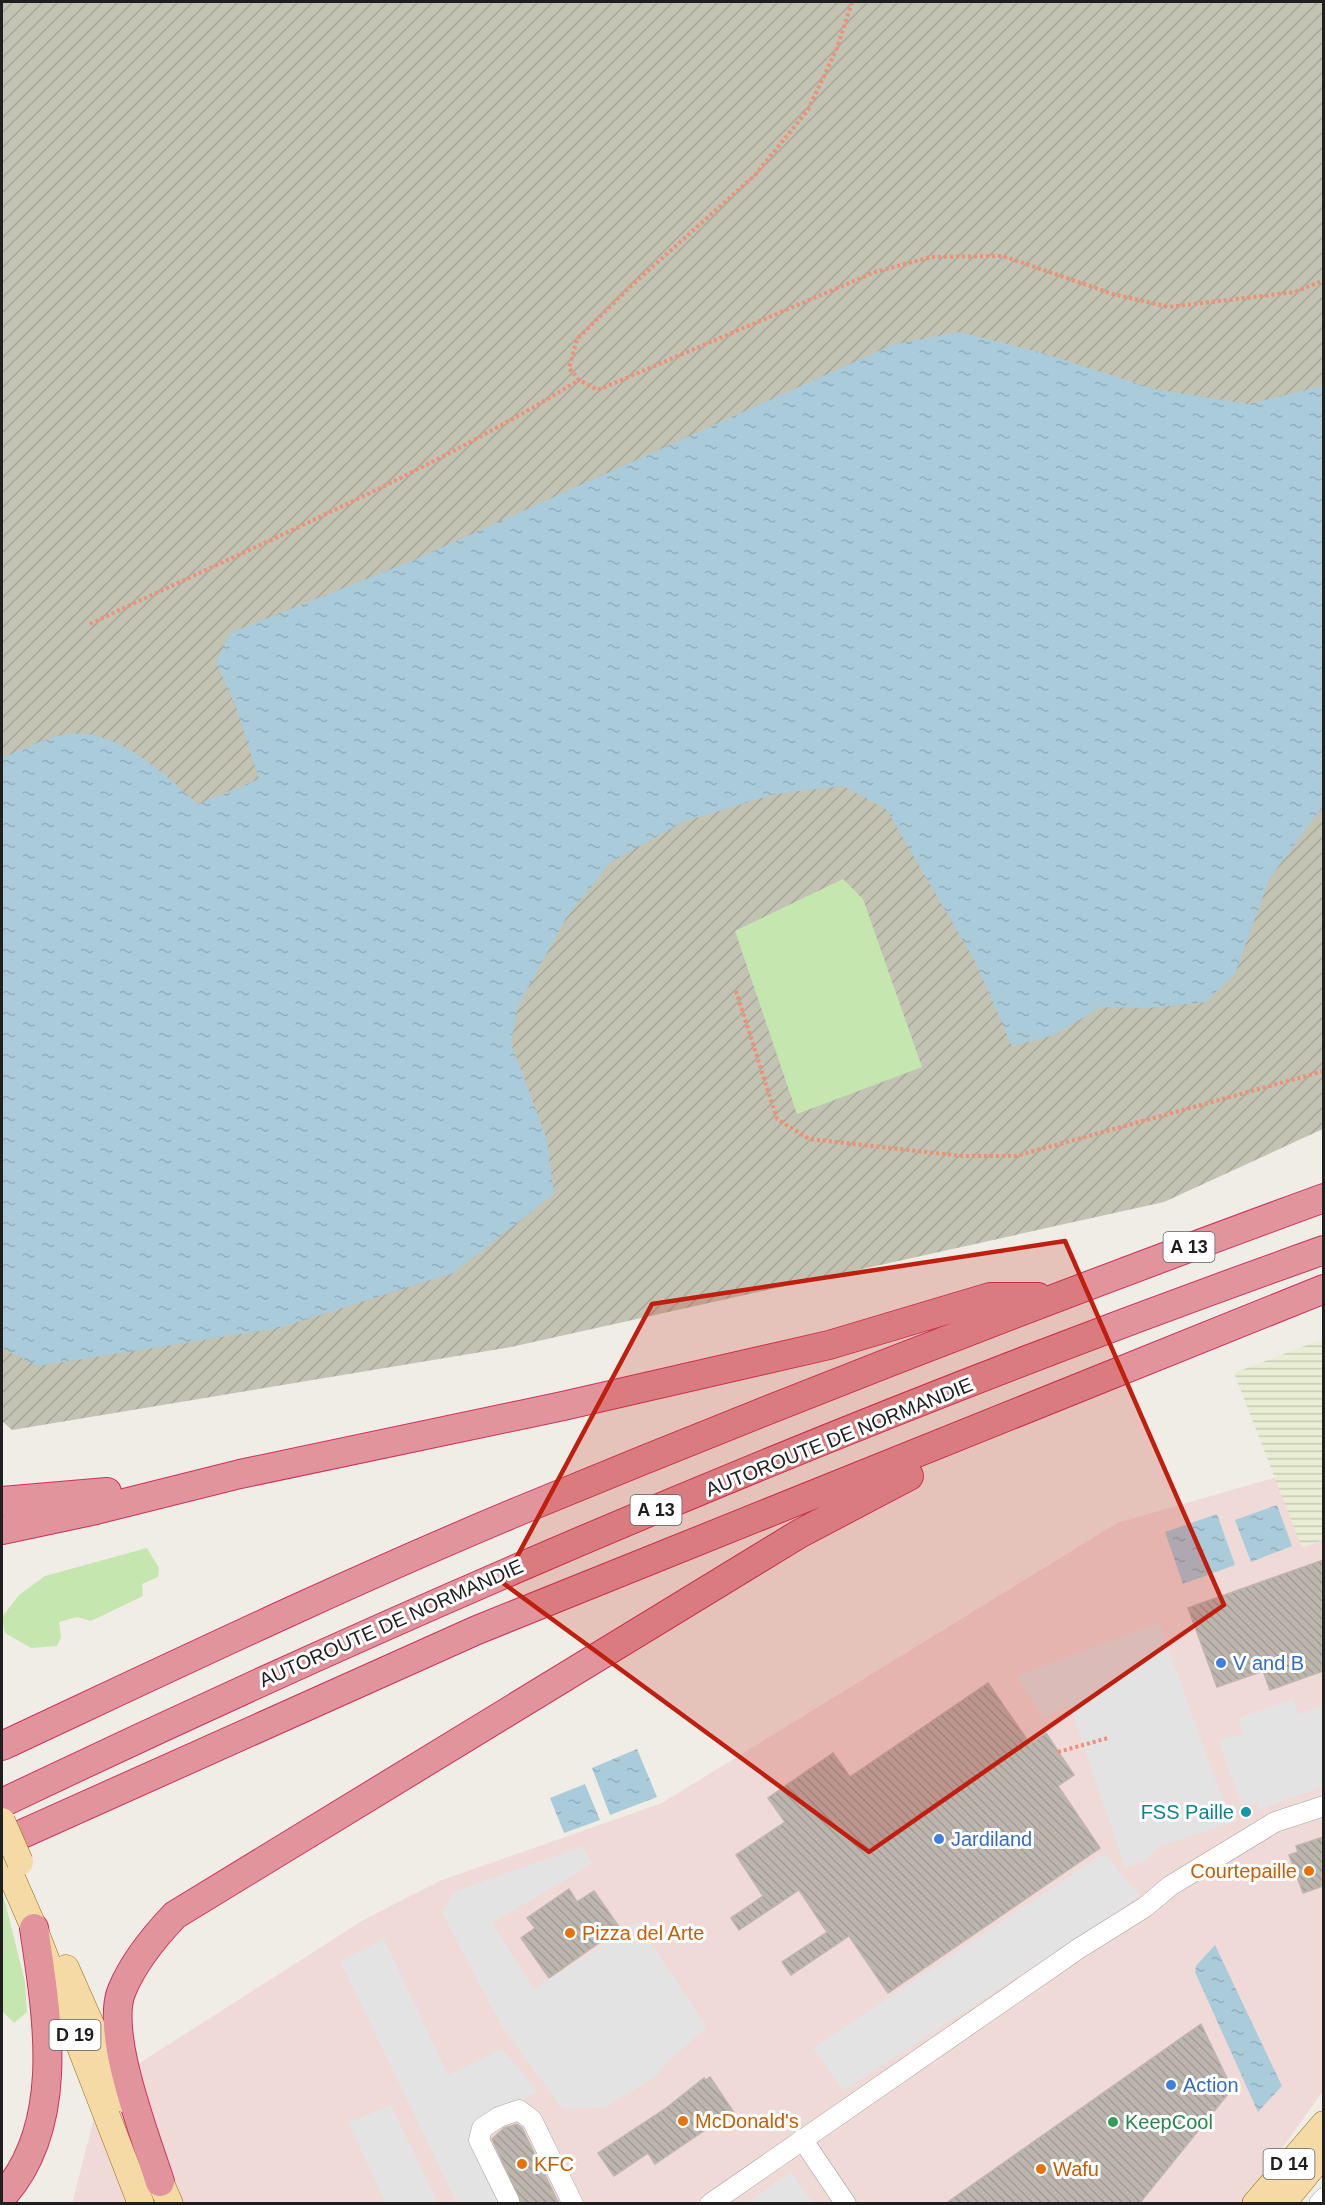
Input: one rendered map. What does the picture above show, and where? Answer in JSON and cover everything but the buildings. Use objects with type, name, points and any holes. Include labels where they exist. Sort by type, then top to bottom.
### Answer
[{"type":"highway","name":"A 13","points":[[2,1746],[189,1658],[516,1512],[1055,1296],[1323,1198]]},
{"type":"highway","name":"AUTOROUTE DE NORMANDIE","points":[[2,1803],[207,1705],[536,1559],[873,1422],[1209,1291],[1323,1250]]},
{"type":"highway","points":[[8,1857],[477,1630],[1104,1380],[1323,1290]]},
{"type":"highway","points":[[2,1530],[96,1510],[240,1474],[552,1408],[829,1345],[990,1297],[1055,1296]]},
{"type":"highway","points":[[165,2193],[117,2034],[121,1992],[147,1944],[175,1915],[799,1534],[949,1456],[1039,1417],[1104,1380]]},
{"type":"highway","points":[[2,1501],[100,1492],[240,1474]]},
{"type":"highway","points":[[2,2197],[23,2170],[45,2098],[49,2064],[48,2022],[34,1928]]},
{"type":"main road","name":"D 19","points":[[2,1821],[8,1857],[141,2204]]},
{"type":"main road","name":"D 19","points":[[8,1857],[165,2193]]},
{"type":"main road","name":"D 14","points":[[1255,2204],[1323,2124]]},
{"type":"main road","name":"D 14","points":[[1282,2204],[1323,2152]]},
{"type":"street","points":[[710,2204],[1227,1849],[1275,1822],[1323,1806]]},
{"type":"street","points":[[508,2204],[509,2200],[479,2140],[482,2128],[499,2117],[519,2110],[532,2120],[573,2204]]},
{"type":"street","points":[[802,2139],[846,2204]]},
{"type":"street","points":[[1319,2204],[1323,2198]]},
{"type":"path","points":[[852,2],[837,48],[808,111],[755,175],[629,288],[577,339],[569,368],[579,380],[598,390],[874,272],[931,257],[1003,256],[1113,294],[1168,307],[1295,292],[1323,280]]},
{"type":"path","points":[[90,624],[351,502],[537,405],[579,380]]},
{"type":"path","points":[[736,991],[777,1119],[809,1139],[962,1156],[1016,1156],[1323,1071]]},
{"type":"path","points":[[1058,1752],[1108,1738]]},
{"type":"highlighted area","points":[[1065,1241],[1224,1605],[869,1852],[503,1583],[652,1304]]},
{"type":"shaded area","points":[[2,2],[1323,2],[1323,1129],[1164,1202],[511,1347],[12,1430],[2,1421]]},
{"type":"shaded area","points":[[1323,1339],[1323,1540],[1302,1548],[1234,1373]]},
{"type":"shaded area","points":[[1277,1477],[1302,1547],[1323,1540],[1323,2091],[1243,2203],[72,2204],[102,2087],[365,1919],[442,1880],[662,1803],[1117,1523]]},
{"type":"shaded area","points":[[1159,1623],[1231,1823],[1158,1847],[1144,1862],[1125,1868],[1070,1706],[1043,1718],[1016,1676]]},
{"type":"shaded area","points":[[1293,1699],[1298,1714],[1323,1705],[1323,1786],[1259,1810],[1256,1802],[1242,1807],[1219,1741],[1243,1733],[1238,1718]]},
{"type":"shaded area","points":[[583,1846],[592,1864],[492,1923],[534,1989],[637,1922],[707,2027],[668,2062],[655,2077],[604,2108],[563,2109],[502,2027],[442,1913],[453,1892]]},
{"type":"shaded area","points":[[1104,1853],[1140,1896],[843,2091],[813,2048]]},
{"type":"shaded area","points":[[384,1939],[448,2075],[502,2049],[538,2092],[476,2125],[512,2203],[457,2203],[340,1961]]},
{"type":"shaded area","points":[[391,2105],[438,2203],[386,2203],[348,2123]]},
{"type":"shaded area","points":[[791,2172],[813,2203],[747,2203]]},
{"type":"green space","points":[[843,879],[863,899],[922,1067],[797,1114],[735,931]]},
{"type":"green space","points":[[147,1548],[159,1568],[158,1577],[142,1584],[143,1596],[91,1621],[77,1617],[59,1622],[61,1637],[57,1646],[31,1648],[5,1633],[2,1617],[19,1595],[45,1576]]},
{"type":"green space","points":[[2,1890],[25,1982],[27,2012],[14,2023],[2,2011]]},
{"type":"water","points":[[959,332],[1039,352],[1154,389],[1248,404],[1323,386],[1323,806],[1269,879],[1235,974],[1206,1002],[1148,1008],[1101,1007],[1054,1035],[1012,1046],[975,961],[886,809],[843,786],[775,794],[683,822],[611,862],[566,918],[518,1006],[511,1043],[547,1140],[554,1194],[453,1273],[279,1328],[38,1366],[2,1348],[2,758],[51,738],[67,734],[86,734],[122,745],[138,755],[198,804],[259,779],[236,707],[216,662],[230,633],[414,560],[892,345]]},
{"type":"water","points":[[1277,1505],[1292,1546],[1251,1562],[1235,1520]]},
{"type":"water","points":[[1217,1514],[1235,1565],[1183,1584],[1165,1532]]},
{"type":"water","points":[[637,1749],[657,1797],[610,1815],[592,1768]]},
{"type":"water","points":[[585,1784],[600,1820],[564,1833],[550,1798]]},
{"type":"water","points":[[1215,1945],[1282,2086],[1258,2112],[1195,1972],[1196,1966]]},
{"type":"place","name":"V and B","points":[[1221,1663]]},
{"type":"place","name":"FSS Paille","points":[[1246,1812]]},
{"type":"place","name":"Jardiland","points":[[939,1839]]},
{"type":"place","name":"Courtepaille","points":[[1309,1871]]},
{"type":"place","name":"Pizza del Arte","points":[[570,1933]]},
{"type":"place","name":"Action","points":[[1171,2085]]},
{"type":"place","name":"McDonald's","points":[[683,2121]]},
{"type":"place","name":"KeepCool","points":[[1113,2122]]},
{"type":"place","name":"KFC","points":[[522,2164]]},
{"type":"place","name":"Wafu","points":[[1041,2169]]}]
